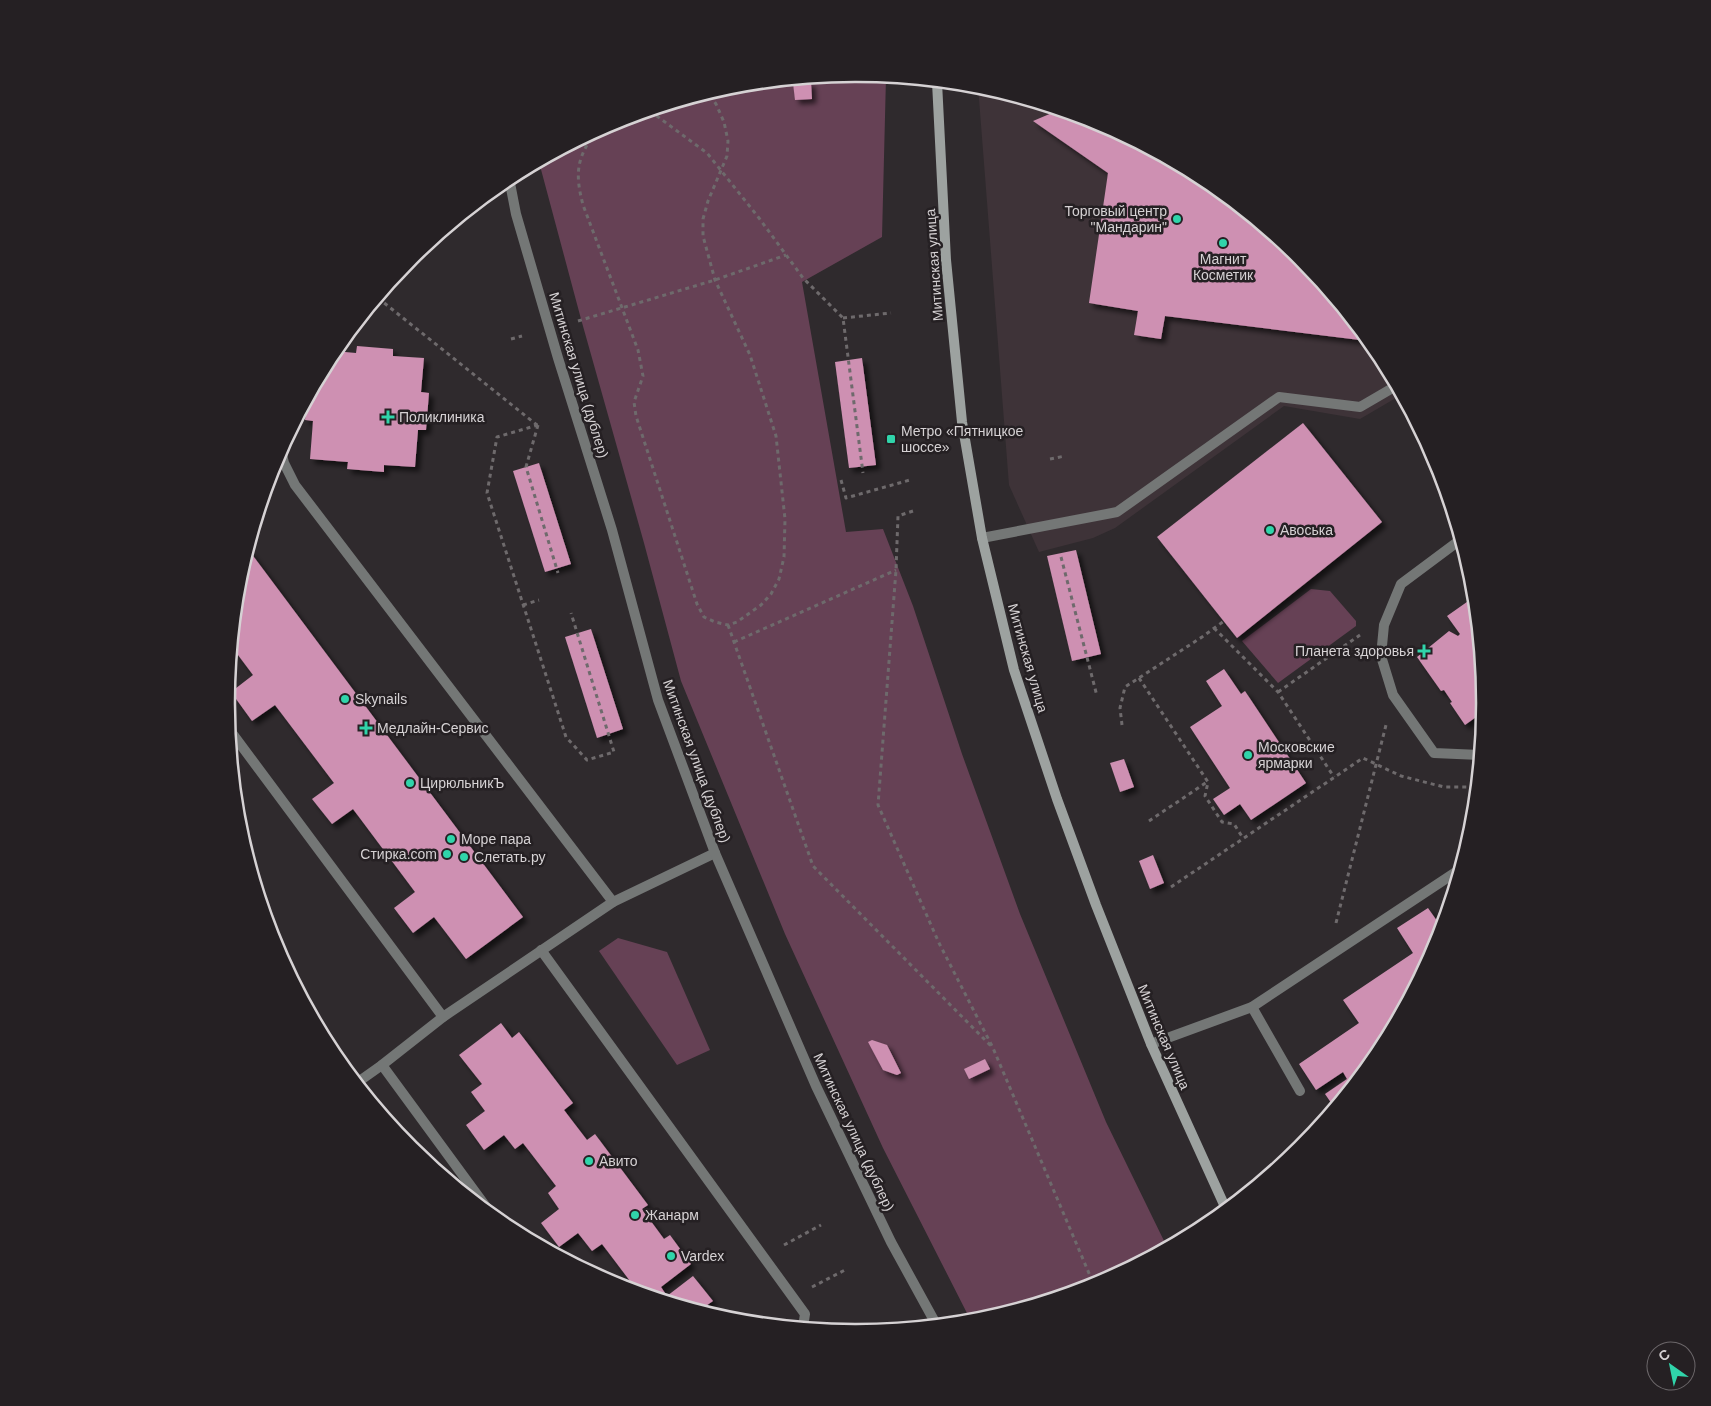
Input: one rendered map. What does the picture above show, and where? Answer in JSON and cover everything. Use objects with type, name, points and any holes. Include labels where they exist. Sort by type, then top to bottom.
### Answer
[{"type":"main road","name":"Митинская улица","points":[[937,88],[947,269],[962,422],[982,538],[1014,670],[1090,891],[1151,1044],[1223,1202]]},
{"type":"street","name":"Митинская улица (дублер)","points":[[511,187],[516,214],[558,358],[612,530],[658,700],[715,853],[816,1086],[891,1242],[933,1318]]},
{"type":"street","points":[[982,538],[1118,512],[1278,397],[1360,407],[1391,389]]},
{"type":"street","points":[[284,462],[296,484],[613,902]]},
{"type":"street","points":[[1455,543],[1401,584],[1384,626],[1381,656],[1393,695],[1434,753],[1474,755]]},
{"type":"street","points":[[236,738],[443,1017]]},
{"type":"street","points":[[362,1079],[443,1017],[613,902],[715,853]]},
{"type":"street","points":[[1151,1044],[1252,1007],[1452,875]]},
{"type":"street","points":[[541,950],[805,1314],[804,1321]]},
{"type":"street","points":[[1252,1007],[1300,1091]]},
{"type":"street","points":[[382,1065],[476,1194]]},
{"type":"path","points":[[590,142],[581,156],[578,183],[583,205],[638,350],[642,376],[634,402],[636,416],[697,604],[704,617],[728,625],[748,615],[771,594],[779,579],[784,557],[785,519],[776,436],[750,355],[732,312],[715,280],[703,236],[703,219],[708,201],[727,156],[728,141],[724,122],[713,99]]},
{"type":"path","points":[[656,115],[707,153],[722,169],[803,278],[843,318],[863,473]]},
{"type":"path","points":[[578,320],[715,280],[786,255]]},
{"type":"path","points":[[383,302],[538,425]]},
{"type":"path","points":[[843,318],[891,313]]},
{"type":"path","points":[[511,339],[522,336]]},
{"type":"path","points":[[538,425],[526,467],[558,573]]},
{"type":"path","points":[[538,425],[497,436],[487,493],[566,737],[588,760],[614,752],[571,613]]},
{"type":"path","points":[[1050,459],[1064,456]]},
{"type":"path","points":[[841,480],[846,498],[910,480]]},
{"type":"path","points":[[914,511],[898,516],[896,570],[878,805],[939,943],[993,1048],[1091,1277]]},
{"type":"path","points":[[1061,557],[1097,696]]},
{"type":"path","points":[[734,642],[896,570]]},
{"type":"path","points":[[523,605],[539,600]]},
{"type":"path","points":[[1122,725],[1120,708],[1125,687],[1224,621]]},
{"type":"path","points":[[728,625],[813,866],[993,1048]]},
{"type":"path","points":[[1278,692],[1371,627],[1384,626]]},
{"type":"path","points":[[1214,628],[1278,692],[1334,777]]},
{"type":"path","points":[[1139,678],[1208,782],[1205,796],[1222,822],[1234,824],[1243,838]]},
{"type":"path","points":[[1327,957],[1393,695]]},
{"type":"path","points":[[1171,887],[1363,758],[1401,776],[1444,787],[1470,788]]},
{"type":"path","points":[[1149,821],[1208,782]]},
{"type":"path","points":[[762,1256],[821,1225]]},
{"type":"path","points":[[792,1298],[845,1270]]},
{"type":"shaded area","points":[[856,82],[886,83],[882,237],[802,282],[846,532],[883,529],[913,606],[962,754],[1020,914],[1106,1122],[1164,1241],[1130,1260],[1055,1291],[967,1313],[883,1148],[785,934],[681,681],[541,169],[581,146],[656,115],[734,94],[815,84]]},
{"type":"shaded area","points":[[979,94],[1055,115],[1130,146],[1200,187],[1233,211],[1265,236],[1322,294],[1348,325],[1396,398],[1360,419],[1284,406],[1115,528],[1093,538],[1039,552],[1009,485]]},
{"type":"shaded area","points":[[1311,589],[1330,591],[1356,621],[1356,626],[1278,683],[1242,641]]},
{"type":"shaded area","points":[[618,938],[667,952],[710,1050],[677,1065],[599,951]]},
{"type":"building","points":[[811,84],[812,99],[795,100],[793,86]]},
{"type":"building","name":"Торговый центр \"Мандарин\"","points":[[1050,114],[1093,130],[1130,146],[1200,187],[1265,236],[1322,294],[1358,340],[1165,316],[1161,339],[1134,335],[1138,311],[1089,303],[1108,173],[1033,121]]},
{"type":"building","points":[[357,346],[393,349],[393,356],[424,358],[421,392],[429,393],[426,430],[418,430],[415,467],[384,465],[384,472],[347,469],[348,462],[310,459],[313,421],[305,420],[305,417],[344,352],[356,353]]},
{"type":"building","points":[[862,358],[876,465],[849,468],[835,362]]},
{"type":"building","name":"Авоська","points":[[1303,423],[1382,522],[1237,638],[1157,537]]},
{"type":"building","points":[[539,463],[571,564],[545,572],[513,471]]},
{"type":"building","points":[[1076,550],[1101,654],[1072,661],[1047,556]]},
{"type":"building","points":[[253,556],[523,917],[466,959],[434,917],[413,933],[394,908],[415,892],[353,809],[332,824],[312,799],[334,783],[275,705],[252,721],[235,698],[235,689],[253,675],[237,653],[240,622]]},
{"type":"building","points":[[1467,602],[1475,662],[1476,703],[1476,717],[1465,725],[1450,703],[1452,702],[1444,690],[1441,691],[1417,657],[1449,631],[1458,636],[1460,634],[1447,616]]},
{"type":"building","points":[[591,629],[623,729],[597,738],[565,637]]},
{"type":"building","name":"Московские ярмарки","points":[[1224,669],[1241,694],[1245,691],[1306,783],[1251,820],[1240,804],[1224,815],[1213,799],[1230,788],[1190,727],[1222,706],[1206,681]]},
{"type":"building","points":[[1124,759],[1134,787],[1120,792],[1110,763]]},
{"type":"building","points":[[1153,855],[1164,883],[1150,889],[1139,861]]},
{"type":"building","points":[[1428,908],[1436,920],[1412,977],[1393,1013],[1348,1081],[1330,1102],[1325,1094],[1347,1079],[1343,1072],[1316,1090],[1299,1064],[1359,1023],[1343,1000],[1413,953],[1397,928]]},
{"type":"building","points":[[501,1023],[512,1038],[519,1032],[573,1103],[564,1110],[587,1140],[595,1134],[648,1205],[642,1209],[664,1239],[670,1235],[691,1264],[661,1287],[665,1294],[630,1281],[602,1244],[592,1251],[578,1233],[559,1247],[541,1223],[559,1209],[548,1193],[556,1186],[523,1143],[515,1149],[504,1135],[484,1150],[466,1125],[485,1111],[471,1092],[482,1084],[459,1055]]},
{"type":"building","points":[[872,1040],[887,1045],[901,1073],[897,1075],[883,1070],[868,1042]]},
{"type":"building","points":[[985,1059],[990,1069],[969,1079],[964,1069]]},
{"type":"building","points":[[693,1276],[713,1301],[707,1305],[669,1295]]},
{"type":"place","name":"Торговый центр \"Мандарин\"","points":[[1177,219]]},
{"type":"place","name":"Магнит Косметик","points":[[1223,243]]},
{"type":"place","name":"Поликлиника","points":[[388,417]]},
{"type":"place","name":"Метро «Пятницкое шоссе»","points":[[891,439]]},
{"type":"place","name":"Авоська","points":[[1270,530]]},
{"type":"place","name":"Планета здоровья","points":[[1424,651]]},
{"type":"place","name":"Skynails","points":[[345,699]]},
{"type":"place","name":"Медлайн-Сервис","points":[[366,728]]},
{"type":"place","name":"Московские ярмарки","points":[[1248,755]]},
{"type":"place","name":"ЦирюльникЪ","points":[[410,783]]},
{"type":"place","name":"Море пара","points":[[451,839]]},
{"type":"place","name":"Стирка.com","points":[[447,854]]},
{"type":"place","name":"Слетать.ру","points":[[464,857]]},
{"type":"place","name":"Авито","points":[[589,1161]]},
{"type":"place","name":"Жанарм","points":[[635,1215]]},
{"type":"place","name":"Vardex","points":[[671,1256]]}]
